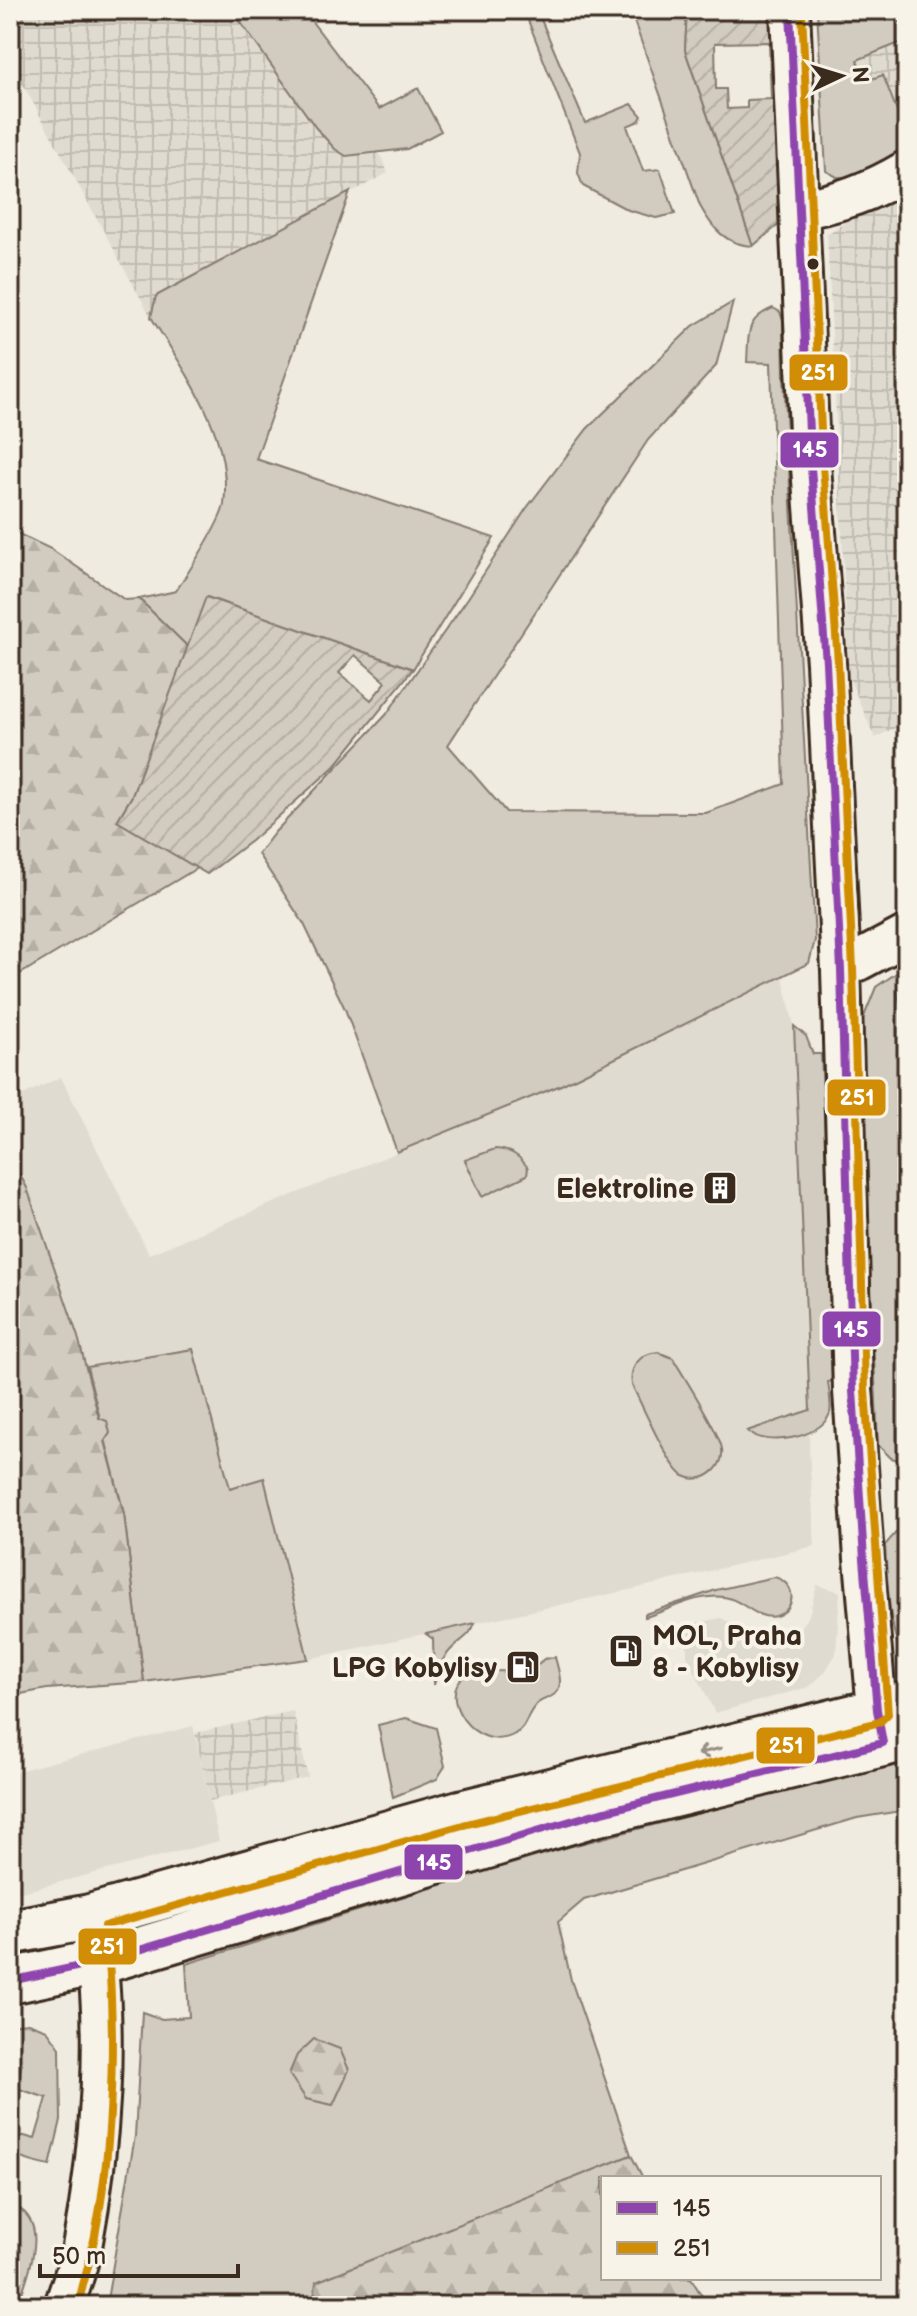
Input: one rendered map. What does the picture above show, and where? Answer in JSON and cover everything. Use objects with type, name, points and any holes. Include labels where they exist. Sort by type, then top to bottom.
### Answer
[{"type":"main road","points":[[10,1932],[90,1917],[488,1805],[894,1724]]},
{"type":"main road","points":[[10,1981],[99,1962],[894,1724]]},
{"type":"street","points":[[790,10],[809,440],[826,663],[841,970],[853,1391],[864,1559],[894,1724]]},
{"type":"street","points":[[800,209],[816,207],[880,186],[907,170]]},
{"type":"street","points":[[841,970],[907,935]]},
{"type":"street","points":[[64,2306],[81,2251],[100,2095],[99,1962],[90,1917]]},
{"type":"shaded area","points":[[10,10],[262,10],[382,158],[388,173],[157,295],[151,317],[10,61]]},
{"type":"shaded area","points":[[817,10],[907,10],[907,158],[837,177],[826,171]]},
{"type":"shaded area","points":[[907,183],[907,722],[875,738],[849,678],[827,234]]},
{"type":"shaded area","points":[[783,977],[794,1026],[815,1546],[638,1588],[308,1659],[264,1479],[230,1488],[193,1349],[87,1367],[27,1188],[10,1156],[10,1101],[61,1077],[149,1254],[561,1085]]},
{"type":"shaded area","points":[[817,1585],[840,1592],[836,1654],[825,1672],[809,1687],[715,1713],[687,1656],[687,1625],[721,1618],[759,1637],[797,1632],[809,1615]]},
{"type":"shaded area","points":[[293,1711],[308,1777],[210,1801],[195,1733]]},
{"type":"shaded area","points":[[193,1726],[219,1841],[10,1895],[10,1773]]},
{"type":"green space","points":[[232,10],[303,10],[379,109],[418,88],[441,131],[407,149],[346,156],[316,128]]},
{"type":"green space","points":[[524,10],[537,10],[585,123],[632,104],[642,116],[639,121],[627,126],[643,171],[660,169],[675,214],[656,218],[628,210],[583,186],[578,173],[580,153]]},
{"type":"green space","points":[[630,10],[687,10],[685,50],[753,246],[735,242],[721,234],[700,206]]},
{"type":"green space","points":[[687,10],[774,10],[782,222],[753,246],[685,50]],"holes":[[[769,42],[771,99],[747,100],[747,108],[727,109],[726,89],[716,89],[715,43]]]},
{"type":"green space","points":[[817,10],[850,10],[851,18],[887,17],[901,23],[905,30],[907,40],[857,60],[866,81],[883,75],[900,119],[907,117],[907,158],[877,178],[837,177],[826,171]]},
{"type":"green space","points":[[350,192],[256,459],[494,538],[413,669],[207,597],[188,647],[139,599],[176,591],[222,512],[225,479],[214,429],[204,406],[151,317],[156,296]]},
{"type":"green space","points":[[733,302],[716,366],[648,440],[448,745],[506,812],[706,813],[784,784],[771,363],[747,362],[748,336],[753,323],[773,308],[780,312],[783,320],[815,940],[809,963],[561,1085],[397,1152],[345,1009],[304,924],[258,854],[386,715],[526,509],[587,429],[693,326]]},
{"type":"green space","points":[[10,530],[51,549],[125,600],[139,599],[188,647],[132,796],[117,821],[197,868],[10,980]]},
{"type":"green space","points":[[206,597],[413,669],[335,766],[251,841],[207,874],[117,821],[132,796]],"holes":[[[355,655],[386,682],[371,700],[339,673]]]},
{"type":"green space","points":[[907,966],[907,986],[897,989],[907,1036],[907,1462],[891,1458],[878,1445],[859,1029],[876,987]]},
{"type":"green space","points":[[794,1026],[806,1036],[813,1054],[821,1054],[837,1380],[828,1382],[831,1410],[825,1422],[792,1438],[766,1439],[747,1431],[810,1410]]},
{"type":"green space","points":[[495,1149],[518,1157],[528,1168],[527,1175],[482,1197],[465,1160]]},
{"type":"green space","points":[[10,1156],[27,1188],[78,1337],[99,1418],[107,1421],[110,1433],[105,1441],[124,1514],[144,1682],[47,1689],[10,1696]]},
{"type":"green space","points":[[193,1349],[230,1488],[264,1478],[308,1659],[144,1682],[124,1514],[87,1367]]},
{"type":"green space","points":[[658,1352],[673,1358],[721,1445],[718,1467],[706,1476],[692,1478],[678,1471],[632,1385],[632,1372],[637,1362],[646,1355]]},
{"type":"green space","points":[[907,1520],[907,1659],[892,1623],[885,1545]]},
{"type":"green space","points":[[774,1577],[787,1584],[792,1596],[788,1608],[776,1616],[762,1615],[731,1599],[714,1596],[645,1617],[645,1614],[716,1590]]},
{"type":"green space","points":[[475,1623],[445,1657],[434,1685],[433,1639],[426,1634]]},
{"type":"green space","points":[[555,1657],[559,1688],[536,1705],[515,1734],[500,1739],[486,1737],[464,1720],[457,1708],[455,1695],[457,1684],[466,1675],[487,1671],[528,1672],[544,1659]]},
{"type":"green space","points":[[406,1718],[436,1728],[445,1766],[437,1779],[393,1797],[378,1725]]},
{"type":"green space","points":[[907,1763],[907,1810],[857,1818],[584,1900],[558,1922],[571,1980],[631,2155],[317,2282],[313,2306],[106,2306],[135,2136],[142,2012],[162,2019],[189,2017],[186,1964],[537,1855],[784,1791]]},
{"type":"green space","points":[[28,2023],[47,2030],[60,2048],[61,2120],[50,2166],[21,2158],[11,2142],[10,2132],[35,2139],[47,2098],[16,2088],[22,2063],[10,2059],[10,2025]]},
{"type":"green space","points":[[314,2039],[340,2049],[349,2070],[333,2105],[306,2099],[289,2074],[297,2055]]},
{"type":"green space","points":[[631,2155],[642,2176],[601,2176],[601,2280],[692,2280],[708,2306],[313,2306],[316,2282]]},
{"type":"green space","points":[[10,2204],[23,2211],[31,2222],[34,2234],[31,2264],[18,2306],[10,2306]]},
{"type":"transit line","name":"145","points":[[10,1981],[99,1962],[594,1814],[883,1743],[877,1710],[864,1559],[853,1391],[841,970],[826,663],[810,454],[790,10]]},
{"type":"transit line","name":"251","points":[[77,2306],[94,2239],[108,2138],[112,2035],[104,1926],[463,1825],[880,1722],[888,1714],[865,1390],[853,969],[838,662],[822,453],[802,10]]},
{"type":"place","name":"Elektroline","points":[[720,1188]]},
{"type":"place","name":"MOL, Praha 8 - Kobylisy","points":[[626,1651]]},
{"type":"place","name":"LPG Kobylisy","points":[[523,1667]]}]
